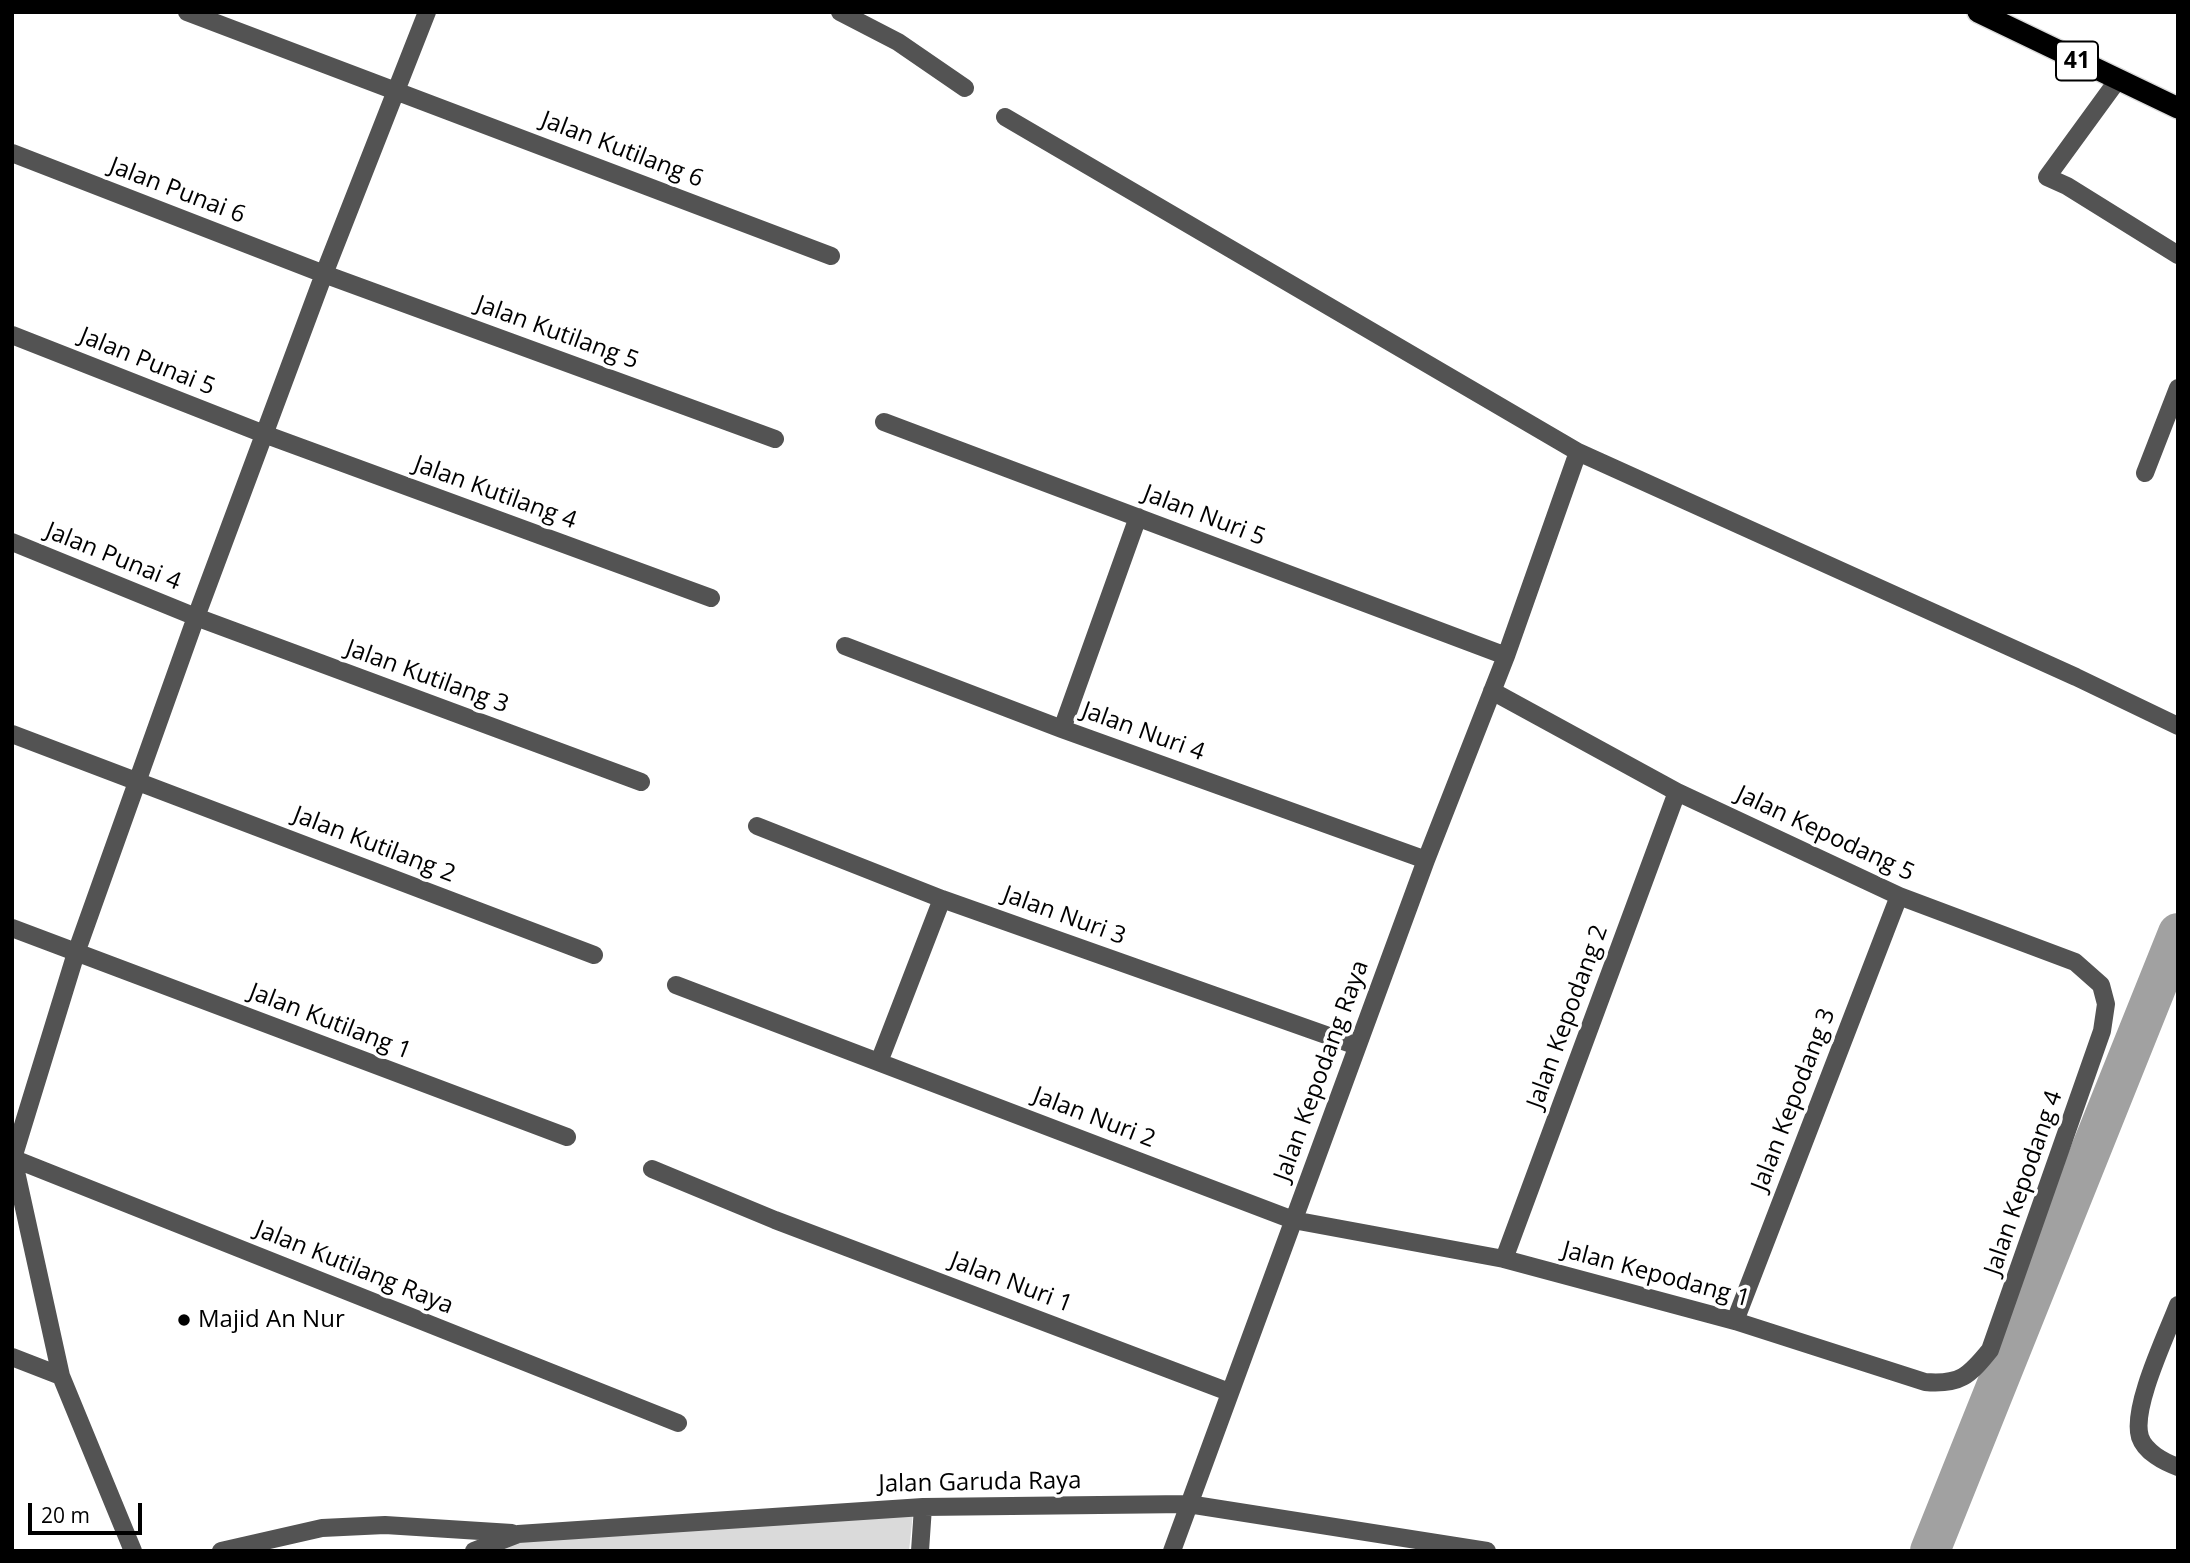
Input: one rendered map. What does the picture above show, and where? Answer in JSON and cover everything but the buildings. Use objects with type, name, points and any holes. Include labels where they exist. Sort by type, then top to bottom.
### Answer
[{"type":"highway","name":"41","points":[[1978,12],[2178,108]]},
{"type":"street","name":"Jalan Kutilang 6","points":[[187,12],[831,256]]},
{"type":"street","points":[[133,1551],[61,1376],[13,1158],[76,953],[196,617],[324,274],[427,12]]},
{"type":"street","points":[[841,12],[898,41],[965,88]]},
{"type":"street","points":[[2117,81],[2047,177],[2067,186],[2178,256]]},
{"type":"street","points":[[1005,117],[1578,452],[2178,726]]},
{"type":"street","name":"Jalan Punai 6","points":[[12,153],[324,274]]},
{"type":"street","name":"Jalan Kutilang 5","points":[[324,274],[775,439]]},
{"type":"street","name":"Jalan Punai 5","points":[[12,335],[264,434]]},
{"type":"street","points":[[2145,472],[2178,388]]},
{"type":"street","name":"Jalan Nuri 5","points":[[884,422],[1506,656]]},
{"type":"street","name":"Jalan Kutilang 4","points":[[264,434],[711,598]]},
{"type":"street","name":"Jalan Kepodang Raya","points":[[1172,1551],[1426,860],[1506,656],[1578,452]]},
{"type":"street","points":[[1062,729],[1138,517]]},
{"type":"street","name":"Jalan Punai 4","points":[[12,542],[196,617]]},
{"type":"street","name":"Jalan Kutilang 3","points":[[196,617],[641,782]]},
{"type":"street","name":"Jalan Nuri 4","points":[[845,646],[1062,729],[1426,860]]},
{"type":"street","name":"Jalan Kepodang 5","points":[[1492,691],[1677,792],[1899,896],[2075,962],[2101,985],[2106,1004],[2102,1031]]},
{"type":"street","name":"Jalan Kutilang 2","points":[[12,734],[594,955]]},
{"type":"street","name":"Jalan Kepodang 2","points":[[1504,1259],[1677,792]]},
{"type":"street","name":"Jalan Nuri 3","points":[[757,826],[942,899],[1357,1046]]},
{"type":"street","name":"Jalan Kepodang 3","points":[[1735,1321],[1899,896]]},
{"type":"street","points":[[676,985],[879,1062],[942,899]]},
{"type":"street","name":"Jalan Kutilang 1","points":[[12,928],[567,1137]]},
{"type":"street","name":"Jalan Kepodang 4","points":[[1990,1350],[2102,1031]]},
{"type":"street","name":"Jalan Nuri 2","points":[[879,1062],[1293,1220]]},
{"type":"street","name":"Jalan Kutilang Raya","points":[[13,1158],[678,1423]]},
{"type":"street","name":"Jalan Nuri 1","points":[[652,1169],[775,1220],[1229,1392]]},
{"type":"street","name":"Jalan Kepodang 1","points":[[1293,1220],[1504,1259],[1735,1321],[1925,1382],[1944,1384],[1960,1380],[1973,1372],[1990,1350]]},
{"type":"street","points":[[2178,1305],[2144,1394],[2138,1419],[2140,1438],[2149,1450],[2165,1462],[2178,1467]]},
{"type":"street","points":[[12,1357],[61,1376]]},
{"type":"street","name":"Jalan Garuda Raya","points":[[474,1551],[518,1534],[923,1507],[1188,1504],[1487,1551]]},
{"type":"street","points":[[920,1551],[923,1507]]},
{"type":"street","points":[[221,1551],[321,1528],[385,1525],[518,1534]]},
{"type":"shaded area","points":[[913,1514],[909,1551],[472,1551],[518,1535]]},
{"type":"waterway","points":[[1930,1551],[2178,933]]},
{"type":"place","name":"Majid An Nur","points":[[184,1320]]}]
